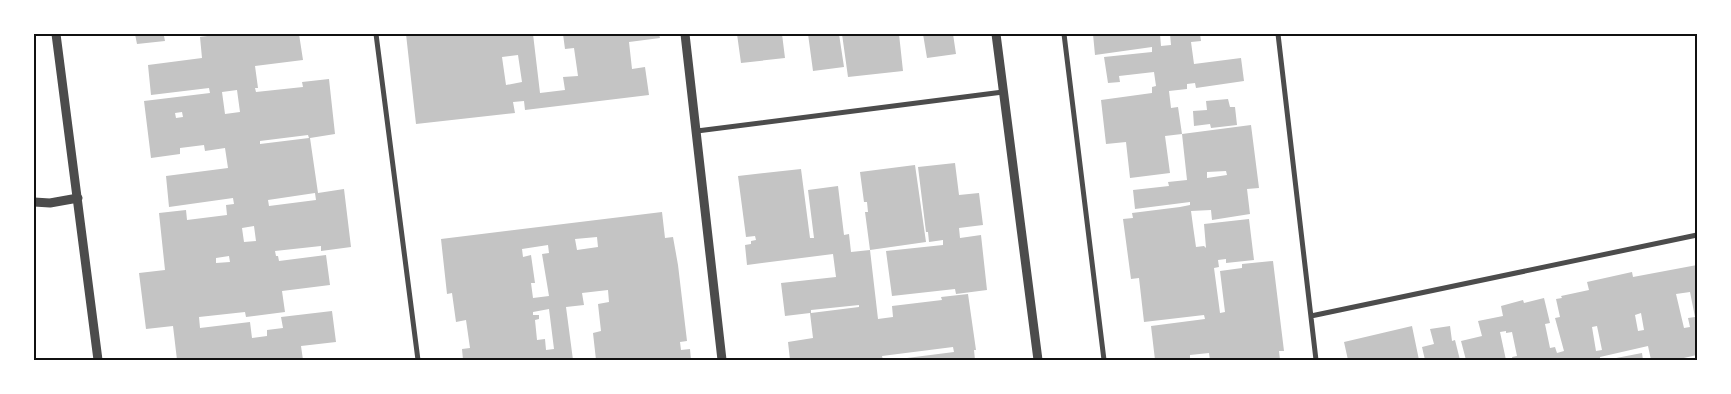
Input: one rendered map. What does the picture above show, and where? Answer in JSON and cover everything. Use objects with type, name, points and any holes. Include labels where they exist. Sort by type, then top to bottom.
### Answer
[{"type":"street","points":[[56,34],[98,360]]},
{"type":"street","points":[[376,34],[418,360]]},
{"type":"street","points":[[685,34],[722,360]]},
{"type":"street","points":[[996,34],[1038,360]]},
{"type":"street","points":[[1064,34],[1104,360]]},
{"type":"street","points":[[1278,34],[1316,360]]},
{"type":"street","points":[[697,131],[1003,92]]},
{"type":"street","points":[[34,202],[50,203],[78,198]]},
{"type":"street","points":[[1311,316],[1697,236]]},
{"type":"building","points":[[135,34],[175,35],[164,36],[165,41],[137,44]]},
{"type":"building","points":[[222,34],[248,34],[249,36],[299,34],[303,60],[255,66],[258,88],[255,88],[256,92],[303,87],[302,82],[329,79],[335,134],[310,138],[318,193],[344,189],[351,247],[321,251],[321,246],[275,251],[279,261],[326,255],[330,285],[282,291],[285,312],[246,317],[245,312],[199,317],[200,328],[250,322],[252,338],[267,336],[267,330],[283,328],[281,317],[332,311],[336,342],[301,346],[303,360],[177,360],[173,326],[146,329],[139,273],[165,270],[159,213],[186,210],[187,220],[227,215],[226,205],[234,204],[233,198],[169,207],[166,176],[228,168],[225,148],[205,151],[204,145],[180,148],[180,154],[151,158],[144,101],[210,93],[209,88],[151,95],[148,65],[202,58],[200,37]],"holes":[[[237,90],[240,112],[225,114],[222,92]],[[182,112],[183,117],[176,118],[175,113]],[[308,135],[309,138],[260,144],[260,141]],[[315,193],[316,200],[269,206],[268,200]],[[254,226],[256,241],[244,242],[242,228]],[[229,256],[230,262],[216,263],[216,258]]]},
{"type":"building","points":[[406,34],[533,34],[540,93],[565,90],[563,77],[578,76],[574,48],[565,49],[563,34],[659,34],[660,38],[629,42],[632,69],[645,67],[649,95],[525,110],[524,101],[513,102],[515,113],[416,124]],"holes":[[[518,55],[522,82],[506,85],[502,57]]]},
{"type":"building","points":[[737,34],[782,34],[785,58],[741,63]]},
{"type":"building","points":[[808,34],[839,34],[844,67],[813,71]]},
{"type":"building","points":[[842,34],[899,34],[903,71],[848,77]]},
{"type":"building","points":[[923,34],[953,34],[956,54],[927,58]]},
{"type":"building","points":[[1093,34],[1160,34],[1161,46],[1171,45],[1170,34],[1200,34],[1201,41],[1191,42],[1194,64],[1241,58],[1244,81],[1196,88],[1195,83],[1187,84],[1187,89],[1169,91],[1171,108],[1178,107],[1182,134],[1165,136],[1170,173],[1130,178],[1126,142],[1106,144],[1101,100],[1152,93],[1152,87],[1156,86],[1154,72],[1119,76],[1120,82],[1108,83],[1104,57],[1152,52],[1152,47],[1095,55]]},
{"type":"building","points":[[1228,99],[1230,107],[1235,107],[1237,125],[1211,128],[1210,124],[1194,126],[1193,111],[1207,110],[1206,101]]},
{"type":"building","points":[[1251,125],[1259,188],[1247,189],[1250,214],[1212,220],[1211,210],[1191,211],[1196,247],[1204,246],[1206,248],[1204,224],[1249,219],[1254,260],[1226,263],[1226,259],[1218,260],[1219,267],[1214,268],[1220,313],[1225,312],[1220,271],[1242,268],[1242,264],[1273,261],[1284,351],[1279,351],[1280,360],[1210,360],[1209,353],[1190,355],[1190,360],[1155,360],[1151,326],[1205,319],[1204,315],[1144,322],[1139,278],[1131,279],[1123,219],[1133,218],[1132,213],[1190,205],[1190,202],[1135,209],[1133,190],[1169,186],[1168,182],[1187,180],[1182,134]],"holes":[[[1226,171],[1227,175],[1207,178],[1207,172]]]},
{"type":"building","points":[[955,163],[959,195],[979,193],[983,225],[959,228],[960,238],[981,235],[987,290],[956,294],[955,289],[892,296],[886,251],[943,245],[943,240],[929,242],[928,232],[926,232],[918,167]]},
{"type":"building","points":[[915,165],[926,242],[870,250],[865,212],[868,212],[867,202],[864,202],[860,172]]},
{"type":"building","points":[[801,169],[810,238],[814,238],[808,190],[838,186],[844,235],[849,234],[851,252],[870,250],[878,319],[893,317],[892,306],[942,300],[941,297],[968,294],[976,350],[974,350],[975,360],[899,360],[954,352],[953,347],[882,356],[883,360],[790,360],[788,342],[813,338],[810,313],[785,316],[781,283],[836,277],[833,254],[747,265],[745,245],[751,244],[751,241],[756,240],[755,236],[746,237],[738,176]],"holes":[[[859,305],[859,307],[811,313],[811,310]]]},
{"type":"building","points":[[662,212],[665,238],[673,237],[678,265],[687,341],[680,342],[681,350],[690,349],[691,360],[596,360],[593,333],[601,331],[598,304],[609,302],[608,290],[582,293],[584,305],[566,307],[573,360],[463,360],[462,349],[470,348],[466,320],[456,322],[452,293],[447,294],[441,239]],"holes":[[[597,237],[598,247],[577,250],[575,239]],[[548,245],[549,253],[542,254],[549,296],[533,298],[531,283],[535,283],[531,255],[523,257],[522,249]],[[549,309],[554,349],[546,350],[545,339],[537,340],[535,320],[539,319],[539,315],[533,315],[533,312]]]},
{"type":"building","points":[[1697,265],[1697,355],[1675,360],[1651,360],[1648,346],[1600,357],[1600,360],[1513,360],[1512,357],[1517,356],[1512,332],[1506,333],[1506,331],[1500,332],[1506,360],[1466,360],[1461,341],[1482,336],[1478,321],[1503,316],[1501,306],[1523,300],[1524,303],[1544,298],[1550,323],[1545,324],[1550,348],[1555,347],[1557,353],[1564,351],[1555,318],[1560,317],[1556,299],[1562,298],[1561,296],[1589,290],[1587,282],[1632,272],[1633,277]],"holes":[[[1690,292],[1695,317],[1688,318],[1690,327],[1684,328],[1676,294]],[[1641,313],[1644,330],[1638,331],[1635,315]],[[1597,326],[1602,350],[1596,351],[1592,327]]]},
{"type":"building","points":[[1412,326],[1419,360],[1348,360],[1344,342]]},
{"type":"building","points":[[1450,326],[1452,341],[1455,340],[1460,360],[1425,360],[1422,347],[1434,344],[1430,329]]},
{"type":"building","points":[[1642,353],[1643,360],[1611,360],[1611,359]]}]
